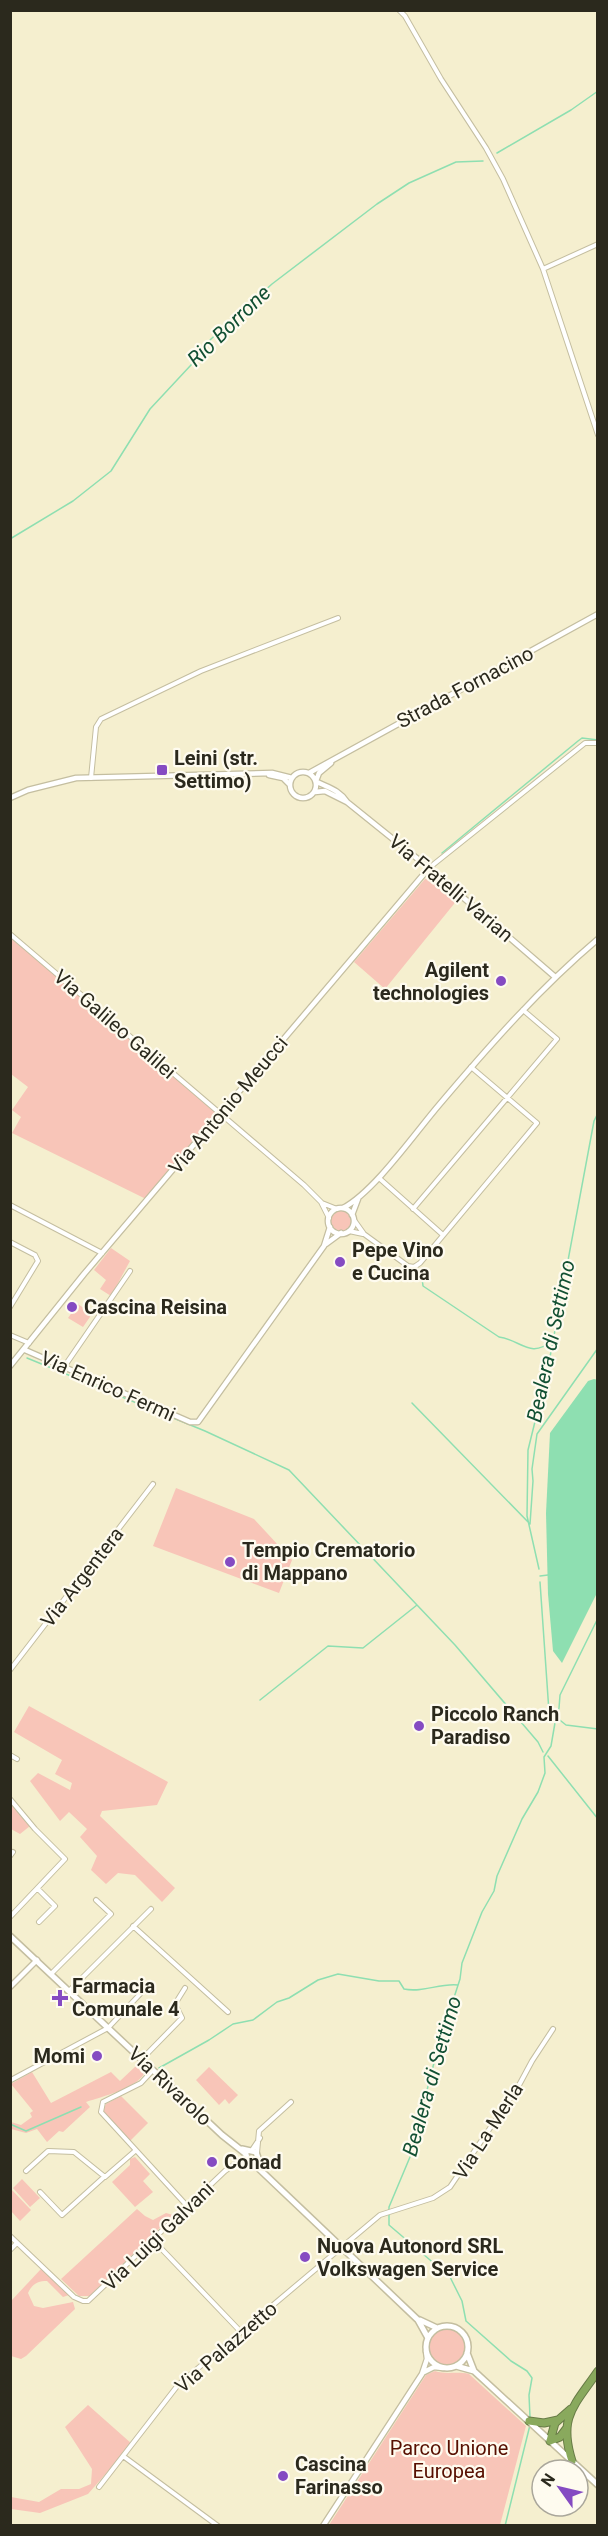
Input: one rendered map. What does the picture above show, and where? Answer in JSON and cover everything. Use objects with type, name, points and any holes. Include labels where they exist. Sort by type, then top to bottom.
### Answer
[{"type":"highway","points":[[550,2441],[560,2437],[566,2429],[572,2409],[597,2371]]},
{"type":"highway","points":[[550,2441],[558,2420],[572,2409]]},
{"type":"highway","points":[[530,2422],[544,2423],[558,2420]]},
{"type":"highway","points":[[566,2429],[571,2458]]},
{"type":"main road","name":"Via Rivarolo","points":[[10,1936],[234,2145],[251,2156]]},
{"type":"main road","points":[[251,2156],[264,2175],[418,2320],[428,2338]]},
{"type":"main road","points":[[418,2320],[437,2328],[449,2326],[460,2330],[467,2341],[467,2353],[474,2371],[569,2458]]},
{"type":"main road","points":[[437,2328],[428,2338],[426,2351],[432,2362],[443,2368],[456,2366],[474,2371]]},
{"type":"main road","points":[[456,2366],[463,2361],[467,2353]]},
{"type":"street","points":[[399,10],[405,16],[447,89],[493,161],[543,269],[597,435]]},
{"type":"street","points":[[543,269],[597,243]]},
{"type":"street","name":"Strada Fornacino","points":[[309,773],[597,614]]},
{"type":"street","points":[[91,778],[96,727],[101,719],[201,671],[338,618]]},
{"type":"street","points":[[429,868],[585,743],[597,743]]},
{"type":"street","name":"Strada Fornacino","points":[[316,782],[319,773],[333,761]]},
{"type":"street","points":[[10,798],[51,783],[91,778],[277,773],[292,778]]},
{"type":"street","points":[[264,774],[283,778],[299,798],[308,798],[315,792],[316,782],[309,773],[298,773],[292,778],[290,785]]},
{"type":"street","name":"Via Fratelli Varian","points":[[316,782],[335,790],[346,802],[429,868],[554,976]]},
{"type":"street","name":"Via Fratelli Varian","points":[[315,792],[326,791],[346,802]]},
{"type":"street","name":"Via Antonio Meucci","points":[[10,1365],[25,1350],[102,1252],[429,868]]},
{"type":"street","name":"Via Galileo Galilei","points":[[10,934],[321,1202]]},
{"type":"street","points":[[329,1218],[340,1208],[358,1199],[471,1067],[554,976],[597,939]]},
{"type":"street","points":[[413,1209],[557,1039],[523,1010]]},
{"type":"street","points":[[321,1202],[340,1208],[353,1217],[364,1234],[408,1266],[414,1267],[420,1263],[537,1123],[471,1067]]},
{"type":"street","points":[[378,1177],[443,1235]]},
{"type":"street","points":[[349,1231],[358,1199]]},
{"type":"street","points":[[321,1202],[329,1218],[330,1227],[324,1246]]},
{"type":"street","points":[[10,1205],[102,1252]]},
{"type":"street","points":[[330,1227],[341,1233]]},
{"type":"street","points":[[324,1246],[341,1233],[349,1231],[364,1234]]},
{"type":"street","points":[[10,1242],[35,1255],[38,1261],[10,1307]]},
{"type":"street","name":"Via Enrico Fermi","points":[[25,1350],[190,1422],[198,1422],[324,1246]]},
{"type":"street","points":[[64,1367],[130,1271]]},
{"type":"street","name":"Via Enrico Fermi","points":[[10,1335],[29,1343]]},
{"type":"street","name":"Via Argentera","points":[[10,1670],[153,1484]]},
{"type":"street","points":[[10,1755],[17,1759]]},
{"type":"street","points":[[10,1799],[35,1829],[65,1857],[63,1863],[10,1917]]},
{"type":"street","points":[[38,1889],[55,1906],[39,1922]]},
{"type":"street","points":[[51,1974],[111,1914],[96,1900]]},
{"type":"street","points":[[69,1991],[151,1909]]},
{"type":"street","points":[[133,1926],[189,1984],[228,2012]]},
{"type":"street","points":[[10,1987],[36,1960]]},
{"type":"street","points":[[142,2059],[182,2018],[175,2004],[189,1984]]},
{"type":"street","points":[[11,2080],[108,2028],[142,1992]]},
{"type":"street","name":"Via La Merla","points":[[343,2248],[380,2215],[433,2198],[450,2187],[553,2029]]},
{"type":"street","points":[[153,2070],[141,2083],[103,2102],[100,2108],[103,2116],[189,2208]]},
{"type":"street","points":[[251,2156],[260,2137],[259,2131],[291,2102]]},
{"type":"street","points":[[26,2171],[48,2151],[74,2152],[105,2177]]},
{"type":"street","points":[[40,2192],[62,2216],[135,2151]]},
{"type":"street","name":"Via Luigi Galvani","points":[[17,2243],[77,2299],[88,2301],[236,2162],[251,2156]]},
{"type":"street","points":[[10,2236],[17,2243],[10,2250]]},
{"type":"street","points":[[154,2241],[241,2332]]},
{"type":"street","name":"Via Palazzetto","points":[[99,2487],[178,2385],[343,2248]]},
{"type":"street","points":[[323,2526],[422,2374],[427,2359],[426,2351]]},
{"type":"street","points":[[422,2374],[434,2367],[443,2368]]},
{"type":"street","points":[[123,2456],[218,2526]]},
{"type":"green space","points":[[434,878],[458,899],[385,989],[354,962],[425,879]]},
{"type":"green space","points":[[11,936],[220,1114],[148,1200],[12,1133],[21,1117],[12,1110],[28,1087],[11,1074]]},
{"type":"green space","points":[[341,1211],[348,1214],[351,1221],[348,1228],[341,1231],[334,1228],[331,1221],[334,1214]]},
{"type":"green space","points":[[111,1248],[130,1261],[111,1296],[100,1289],[106,1280],[94,1270]]},
{"type":"green space","points":[[78,1304],[92,1314],[83,1327],[68,1318]]},
{"type":"green space","points":[[176,1488],[254,1519],[292,1560],[279,1593],[153,1546]]},
{"type":"green space","points":[[29,1706],[168,1782],[157,1805],[102,1811],[100,1816],[175,1888],[162,1902],[135,1875],[118,1873],[106,1884],[91,1870],[97,1856],[80,1837],[87,1829],[69,1812],[60,1821],[30,1781],[38,1773],[70,1790],[72,1783],[55,1774],[62,1760],[14,1732]]},
{"type":"green space","points":[[10,1801],[30,1826],[20,1834],[11,1829]]},
{"type":"green space","points":[[137,2065],[144,2074],[139,2079],[118,2091],[86,2102],[90,2107],[63,2132],[59,2131],[47,2142],[37,2129],[26,2133],[11,2129],[11,2122],[21,2125],[32,2117],[30,2113],[33,2111],[11,2084],[32,2072],[51,2103],[111,2072],[120,2081]]},
{"type":"green space","points":[[209,2067],[238,2095],[229,2104],[225,2099],[219,2105],[196,2080]]},
{"type":"green space","points":[[121,2096],[148,2123],[130,2141],[103,2111],[106,2104]]},
{"type":"green space","points":[[135,2157],[150,2174],[143,2181],[153,2192],[135,2207],[112,2182],[130,2165],[130,2159]]},
{"type":"green space","points":[[22,2179],[40,2198],[30,2207],[13,2188]]},
{"type":"green space","points":[[11,2189],[31,2210],[20,2221],[11,2211]]},
{"type":"green space","points":[[137,2209],[153,2220],[166,2213],[173,2215],[90,2296],[79,2296],[61,2279]]},
{"type":"green space","points":[[41,2269],[69,2295],[63,2297],[47,2281],[38,2282],[31,2287],[28,2293],[34,2306],[43,2308],[73,2302],[75,2309],[21,2359],[11,2356],[11,2301]]},
{"type":"green space","points":[[447,2329],[460,2334],[465,2347],[460,2360],[447,2365],[434,2360],[429,2347],[434,2334]]},
{"type":"green space","name":"Parco Unione Europea","points":[[435,2371],[469,2374],[526,2426],[500,2525],[329,2525],[426,2375]]},
{"type":"green space","points":[[88,2405],[132,2444],[88,2494],[40,2513],[11,2509],[11,2497],[39,2502],[61,2489],[79,2489],[91,2484],[92,2469],[65,2427]]},
{"type":"shaded area","points":[[598,1380],[597,1593],[562,1663],[553,1651],[548,1594],[546,1513],[550,1433],[588,1381]]},
{"type":"waterway","name":"Rio Borrone","points":[[497,153],[571,110],[598,91]]},
{"type":"waterway","name":"Rio Borrone","points":[[10,539],[73,501],[111,471],[150,409],[191,365],[211,339],[272,284],[377,204],[409,183],[456,162],[483,161]]},
{"type":"waterway","points":[[442,853],[582,738],[598,740]]},
{"type":"waterway","name":"Bealera di Settimo","points":[[539,1569],[527,1516],[528,1450],[547,1373],[594,1121],[598,1113]]},
{"type":"waterway","points":[[422,1277],[423,1286],[499,1337],[531,1348],[538,1348],[552,1341]]},
{"type":"waterway","points":[[530,1524],[532,1469],[537,1434],[598,1348]]},
{"type":"waterway","points":[[27,1358],[205,1431],[289,1470],[417,1605]]},
{"type":"waterway","points":[[412,1403],[530,1524]]},
{"type":"waterway","points":[[540,1576],[548,1575]]},
{"type":"waterway","name":"Bealera di Settimo","points":[[530,2417],[529,2395],[532,2378],[527,2371],[511,2361],[466,2321],[462,2301],[450,2277],[389,2225],[389,2207],[410,2157],[438,2047],[460,1979],[462,1963],[482,1912],[494,1891],[497,1876],[545,1773],[544,1757],[551,1746],[556,1717],[549,1712],[540,1582]]},
{"type":"waterway","points":[[260,1700],[328,1646],[363,1648],[417,1605],[455,1645],[538,1742],[543,1752]]},
{"type":"waterway","points":[[598,1618],[560,1695],[556,1717],[566,1725],[598,1729]]},
{"type":"waterway","points":[[548,1756],[598,1819]]},
{"type":"waterway","points":[[159,2068],[233,2024],[253,2020],[277,2002],[289,1998],[318,1980],[338,1974],[379,1981],[399,1981],[404,1989],[411,1990],[458,1985]]},
{"type":"waterway","points":[[10,2124],[26,2131],[81,2107]]},
{"type":"waterway","name":"Bealera di Settimo","points":[[505,2526],[530,2425]]},
{"type":"place","name":"Leini (str. Settimo)","points":[[162,770]]},
{"type":"place","name":"Agilent technologies","points":[[501,981]]},
{"type":"place","name":"Pepe Vino e Cucina","points":[[340,1262]]},
{"type":"place","name":"Cascina Reisina","points":[[72,1307]]},
{"type":"place","name":"Tempio Crematorio di Mappano","points":[[230,1562]]},
{"type":"place","name":"Piccolo Ranch Paradiso","points":[[419,1726]]},
{"type":"place","name":"Farmacia Comunale 4","points":[[60,1998]]},
{"type":"place","name":"Momi","points":[[97,2056]]},
{"type":"place","name":"Conad","points":[[212,2162]]},
{"type":"place","name":"Nuova Autonord SRL Volkswagen Service","points":[[305,2257]]},
{"type":"place","name":"Cascina Farinasso","points":[[283,2476]]}]
